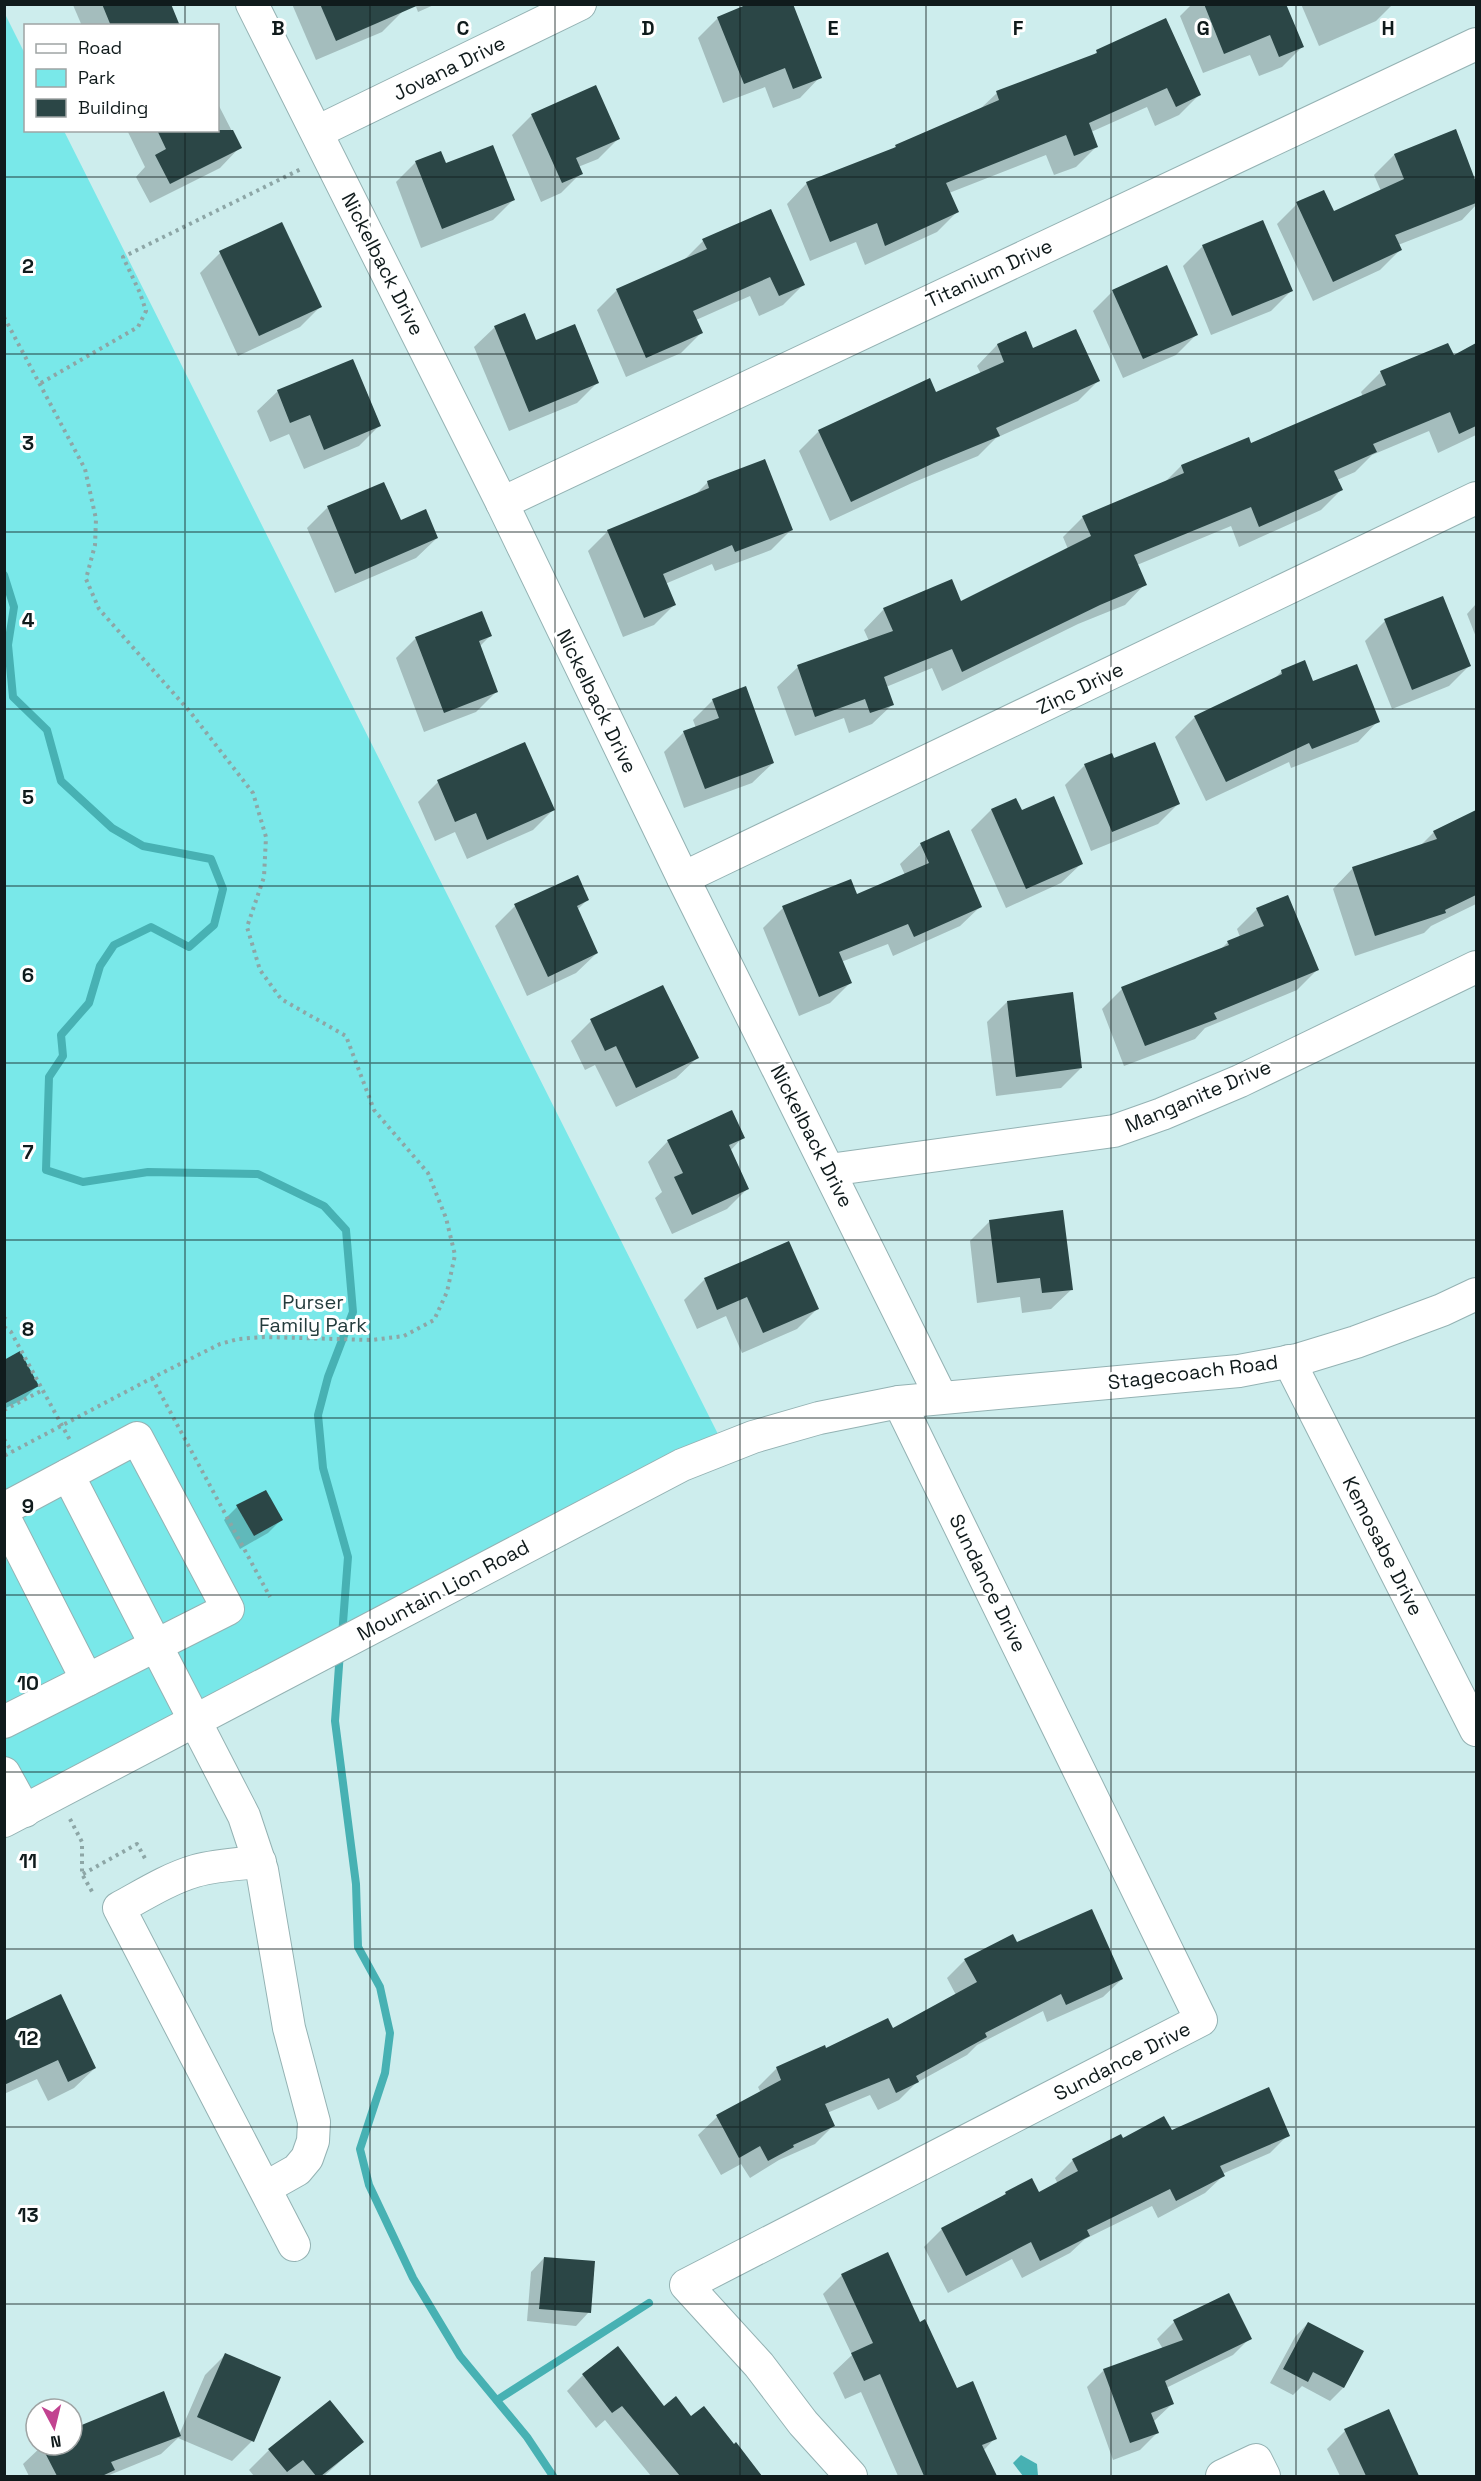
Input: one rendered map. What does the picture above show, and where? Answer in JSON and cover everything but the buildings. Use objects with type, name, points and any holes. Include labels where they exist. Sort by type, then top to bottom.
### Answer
[{"type":"street","name":"Nickelback Drive","points":[[252,4],[502,503],[682,878],[941,1397]]},
{"type":"street","name":"Jovana Drive","points":[[322,143],[580,4]]},
{"type":"street","name":"Titanium Drive","points":[[502,503],[1476,44]]},
{"type":"street","name":"Zinc Drive","points":[[682,878],[1476,498]]},
{"type":"street","name":"Manganite Drive","points":[[829,1170],[1114,1131],[1162,1114],[1240,1081],[1476,967]]},
{"type":"street","name":"Stagecoach Road","points":[[899,1402],[1239,1371],[1289,1361],[1356,1342],[1442,1310],[1476,1294]]},
{"type":"street","name":"Kemosabe Drive","points":[[1289,1361],[1476,1730]]},
{"type":"street","name":"Mountain Lion Road","points":[[15,1816],[682,1465],[764,1433],[819,1418],[899,1402]]},
{"type":"street","name":"Sundance Drive","points":[[851,2476],[804,2423],[759,2365],[686,2285],[1201,2020],[899,1402]]},
{"type":"street","points":[[4,1509],[137,1438],[228,1609],[4,1722]]},
{"type":"street","points":[[76,1471],[157,1645],[244,1816],[260,1862],[289,2028],[314,2122],[313,2141],[307,2158],[297,2169],[265,2188]]},
{"type":"street","points":[[4,1517],[87,1680]]},
{"type":"street","points":[[4,1773],[15,1816]]},
{"type":"street","points":[[260,1862],[216,1866],[195,1871],[119,1908],[294,2245]]},
{"type":"street","points":[[1222,2476],[1256,2460],[1264,2476]]},
{"type":"path","points":[[41,383],[138,327],[146,311],[123,258],[322,143]]},
{"type":"path","points":[[4,317],[86,469],[96,519],[95,545],[86,579],[99,609],[191,713],[253,793],[266,837],[264,877],[247,927],[260,970],[281,999],[346,1036],[374,1110],[428,1173],[446,1218],[455,1255],[447,1292],[434,1320],[404,1336],[372,1340],[264,1337],[238,1339],[220,1344],[4,1456]]},
{"type":"path","points":[[4,1327],[11,1332],[63,1425],[76,1471]]},
{"type":"path","points":[[152,1378],[270,1597]]},
{"type":"path","points":[[4,1410],[43,1389]]},
{"type":"path","points":[[4,1439],[12,1452]]},
{"type":"path","points":[[58,1793],[82,1842],[82,1875],[105,1915],[119,1908]]},
{"type":"path","points":[[82,1875],[137,1844],[160,1887]]},
{"type":"green space","name":"Purser Family Park","points":[[4,12],[24,52],[24,132],[65,132],[725,1448],[4,1821]]},
{"type":"shaded area","points":[[1021,2455],[1037,2464],[1038,2476],[1023,2476],[1013,2463]]},
{"type":"waterway","points":[[4,575],[14,607],[8,645],[13,697],[47,730],[61,781],[112,828],[143,846],[211,859],[223,889],[214,925],[189,947],[151,927],[114,945],[100,966],[89,1003],[61,1035],[63,1056],[49,1077],[46,1170],[83,1182],[148,1172],[258,1174],[324,1206],[346,1230],[353,1312],[328,1377],[318,1415],[323,1468],[348,1557],[342,1636]]},
{"type":"waterway","points":[[340,1652],[335,1721],[356,1884],[358,1947],[380,1987],[390,2033],[385,2073],[360,2149],[369,2185],[413,2278],[460,2356],[527,2437],[553,2476]]},
{"type":"waterway","points":[[497,2400],[649,2303]]}]
